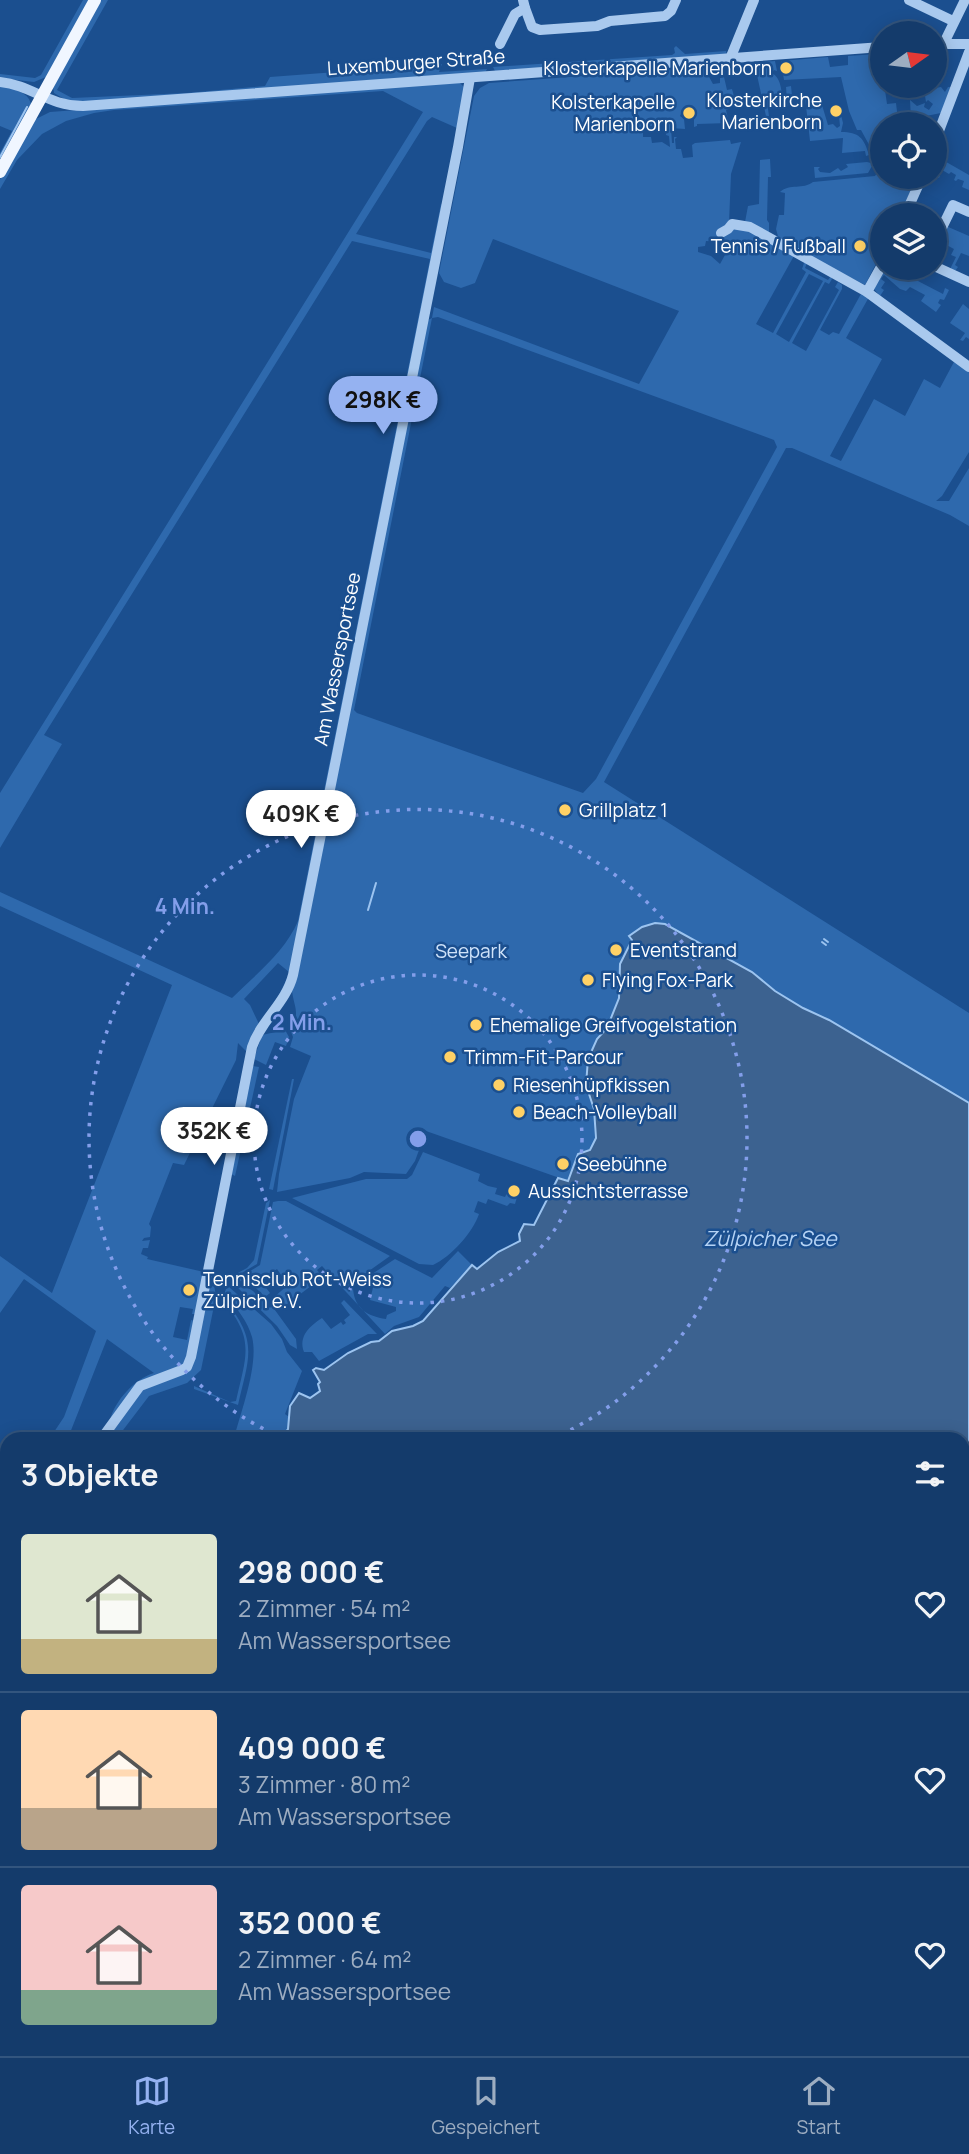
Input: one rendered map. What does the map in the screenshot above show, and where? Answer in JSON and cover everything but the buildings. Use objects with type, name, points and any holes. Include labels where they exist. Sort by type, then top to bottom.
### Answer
[{"type":"main road","points":[[0,172],[95,0]]},
{"type":"street","points":[[501,43],[515,14],[524,4],[532,27],[540,30],[597,26],[610,20],[665,16],[671,11],[676,0]]},
{"type":"street","points":[[730,59],[754,0]]},
{"type":"street","points":[[909,0],[953,21]]},
{"type":"street","points":[[947,31],[965,0]]},
{"type":"street","points":[[953,21],[956,33],[969,43]]},
{"type":"street","points":[[947,44],[969,43]]},
{"type":"street","name":"Luxemburger Straße","points":[[0,82],[19,85],[61,105],[83,106],[870,48]]},
{"type":"street","points":[[946,112],[969,52]]},
{"type":"street","name":"Am Wassersportsee","points":[[106,1432],[140,1385],[180,1371],[189,1363],[252,1047],[287,992],[293,975],[470,78]]},
{"type":"street","points":[[947,217],[953,205],[969,212]]},
{"type":"street","points":[[720,233],[729,229],[732,224],[750,227],[867,292],[969,367]]},
{"type":"street","points":[[947,272],[969,282]]},
{"type":"street","points":[[867,292],[874,280]]},
{"type":"green space","points":[[83,0],[91,0],[46,77],[34,82],[0,78],[0,74],[35,78],[41,75]]},
{"type":"green space","points":[[100,0],[108,0],[57,90],[72,98],[187,93],[265,86],[270,77],[442,64],[439,72],[487,69],[485,73],[85,103],[64,99],[54,93],[53,87]]},
{"type":"green space","points":[[676,46],[685,54],[726,51],[727,55],[495,71],[493,67],[672,55]]},
{"type":"green space","points":[[870,54],[870,98],[886,98],[887,104],[896,103],[897,112],[870,112],[870,146],[861,130],[857,130],[849,111],[841,77],[784,80],[781,61],[828,57],[830,67],[848,65],[848,56]]},
{"type":"green space","points":[[775,61],[777,71],[772,73],[779,82],[783,102],[787,101],[786,87],[791,86],[793,105],[768,109],[769,116],[766,116],[755,66],[742,68],[739,64]]},
{"type":"green space","name":"Seepark","points":[[722,66],[722,72],[708,75],[713,84],[720,83],[720,78],[724,77],[727,90],[732,89],[737,108],[734,103],[728,103],[729,109],[726,110],[729,123],[697,124],[694,127],[696,114],[693,108],[687,106],[680,116],[684,119],[685,129],[671,128],[672,143],[674,137],[677,137],[676,149],[681,149],[683,158],[693,157],[692,145],[695,143],[730,140],[731,144],[741,142],[731,174],[729,223],[733,228],[746,229],[795,254],[756,324],[773,333],[806,272],[802,269],[804,263],[807,263],[805,268],[828,280],[831,276],[832,279],[829,284],[825,282],[792,343],[806,351],[839,290],[835,287],[838,282],[842,289],[820,330],[829,335],[833,332],[839,334],[862,292],[869,297],[846,338],[882,359],[830,456],[841,461],[874,399],[905,416],[924,379],[940,388],[955,360],[969,370],[969,452],[942,496],[936,501],[949,501],[969,468],[969,526],[950,515],[792,448],[786,448],[604,782],[969,1013],[969,1103],[829,1020],[803,1008],[775,991],[752,972],[665,924],[632,940],[622,957],[620,995],[607,1028],[597,1039],[588,1059],[586,1085],[594,1109],[595,1143],[588,1151],[578,1154],[568,1181],[426,1131],[415,1161],[406,1174],[364,1172],[350,1178],[277,1192],[294,1099],[311,1056],[290,1047],[293,1037],[290,1029],[296,1015],[292,991],[426,321],[432,318],[434,307],[639,384],[679,311],[493,239],[475,283],[461,288],[444,282],[439,273],[474,96],[480,88],[489,83]],"holes":[[[667,123],[666,135],[669,136],[670,147],[662,142],[652,143],[651,137],[643,137],[640,128]],[[706,241],[730,246],[720,264],[711,256],[698,252],[698,247],[705,246]],[[809,274],[823,281],[789,342],[776,334]],[[438,317],[774,440],[777,447],[596,779],[583,793],[354,710],[432,318]]]},
{"type":"green space","points":[[452,82],[460,83],[465,88],[457,128],[432,117],[427,121],[356,234],[431,253],[441,204],[443,205],[290,974],[285,989],[254,1034],[247,1052],[238,1043],[236,1060],[184,1165],[173,1163],[149,1224],[150,1237],[142,1241],[150,1240],[148,1248],[143,1248],[141,1254],[148,1257],[147,1259],[204,1272],[196,1314],[192,1314],[193,1309],[180,1307],[173,1337],[187,1340],[191,1320],[196,1321],[189,1358],[184,1365],[140,1383],[110,1420],[116,1405],[126,1392],[139,1380],[154,1373],[107,1339],[70,1432],[54,1432],[64,1417],[96,1331],[24,1279],[0,1313],[0,1256],[52,1293],[172,985],[0,906],[0,892],[232,998],[285,943],[298,921],[430,259],[352,241],[44,735],[62,744],[0,848],[0,793],[423,112],[383,91],[94,113],[66,121],[42,134],[17,160],[0,189],[0,179],[34,120],[50,112]],"holes":[[[278,963],[289,972],[280,993],[259,1024],[244,999]]]},
{"type":"green space","points":[[0,85],[23,93],[31,104],[0,164],[0,153],[12,131],[0,126]]},
{"type":"green space","points":[[819,95],[828,125],[833,124],[837,128],[840,126],[841,115],[841,132],[860,137],[869,155],[866,156],[865,151],[842,153],[843,138],[810,141],[805,97]]},
{"type":"green space","points":[[925,98],[947,98],[941,112],[911,112],[910,100],[917,106],[925,103],[924,107],[929,110],[933,104],[928,100],[926,102]]},
{"type":"green space","points":[[770,159],[767,220],[769,234],[745,222],[748,206],[759,204],[760,160]]},
{"type":"green space","points":[[867,162],[870,163],[870,170],[868,173],[815,178],[814,167],[820,167],[820,172],[830,173],[838,168],[841,171],[848,167],[846,164]]},
{"type":"green space","points":[[947,162],[969,175],[969,190],[962,187],[964,181],[956,181],[956,175],[951,172],[949,174]]},
{"type":"green space","points":[[870,176],[870,189],[911,191],[906,203],[870,203],[870,275],[865,285],[779,240],[776,229],[779,215],[784,215],[785,193],[780,192],[813,182]]},
{"type":"green space","points":[[947,226],[969,236],[969,256],[961,253],[955,271],[950,269],[956,257],[951,255],[954,249],[947,245]]},
{"type":"green space","points":[[878,280],[885,282],[880,296],[874,289]]},
{"type":"green space","points":[[890,280],[916,280],[943,294],[945,288],[949,290],[944,300],[940,299],[938,303],[941,305],[936,312],[921,301],[925,295],[910,287],[906,291]]},
{"type":"green space","points":[[963,304],[969,309],[969,339],[966,337],[963,341],[960,340],[965,333],[950,323]]},
{"type":"green space","points":[[285,1030],[289,1037],[286,1046],[275,1042],[266,1065],[254,1059],[262,1035]]},
{"type":"green space","points":[[252,1066],[259,1067],[235,1176],[231,1174]]},
{"type":"green space","points":[[294,1079],[273,1190],[269,1189]]},
{"type":"green space","points":[[423,1152],[480,1174],[478,1181],[497,1188],[495,1194],[505,1197],[507,1193],[517,1197],[515,1204],[510,1203],[507,1206],[488,1199],[486,1204],[478,1201],[474,1212],[479,1214],[467,1236],[447,1256],[433,1265],[419,1264],[292,1198],[366,1179],[407,1179],[412,1175]]},
{"type":"green space","points":[[270,1200],[257,1264],[235,1277],[234,1275],[247,1268],[254,1260],[266,1203]]},
{"type":"green space","points":[[286,1201],[390,1256],[345,1288],[349,1292],[353,1289],[359,1306],[322,1266],[317,1270],[323,1277],[279,1310],[273,1298],[288,1285],[277,1269],[261,1281],[270,1293],[265,1297],[252,1284],[252,1280],[232,1282],[260,1265],[273,1202]]},
{"type":"green space","points":[[458,1251],[472,1265],[450,1288],[445,1286],[419,1317],[394,1326],[385,1334],[363,1310],[386,1319],[387,1315],[396,1311],[396,1307],[370,1300],[375,1279],[372,1274],[395,1259],[432,1278]]},
{"type":"green space","points":[[214,1285],[216,1296],[201,1370],[187,1383],[149,1396],[122,1432],[109,1432],[138,1392],[182,1373],[207,1291]]},
{"type":"green space","points":[[229,1287],[271,1324],[302,1371],[285,1414],[289,1417],[286,1432],[236,1432],[248,1388],[254,1348],[248,1326],[226,1296],[224,1299],[235,1314],[247,1338],[248,1361],[238,1405],[194,1389],[194,1386],[230,1402],[236,1401],[246,1348],[240,1326],[222,1300]]},
{"type":"green space","points":[[237,1287],[248,1288],[270,1308],[272,1306],[296,1339],[297,1349],[290,1345],[277,1326]]},
{"type":"green space","points":[[344,1300],[377,1334],[368,1334],[319,1361],[312,1352],[304,1352],[304,1336],[309,1328],[322,1318],[331,1329],[341,1322],[343,1325],[346,1323],[344,1320],[350,1315],[341,1303]]},
{"type":"water","name":"Zülpicher See","points":[[655,923],[665,924],[752,972],[775,991],[803,1008],[829,1020],[969,1103],[969,1432],[286,1432],[290,1406],[299,1393],[310,1398],[320,1391],[320,1382],[313,1370],[324,1370],[348,1353],[379,1341],[392,1331],[423,1321],[472,1265],[477,1269],[498,1252],[520,1241],[519,1234],[524,1224],[534,1225],[558,1178],[568,1181],[578,1154],[590,1150],[596,1138],[594,1109],[586,1085],[588,1059],[597,1039],[607,1028],[619,998],[620,964],[632,940],[629,936],[642,927]]},
{"type":"waterway","points":[[0,157],[27,107]]},
{"type":"waterway","points":[[368,910],[376,883]]},
{"type":"waterway","points":[[824,939],[828,942]]},
{"type":"waterway","points":[[822,942],[826,945]]},
{"type":"place","name":"Klosterkapelle Marienborn","points":[[786,68]]},
{"type":"place","name":"Klosterkirche Marienborn","points":[[836,111]]},
{"type":"place","name":"Kolsterkapelle Marienborn","points":[[689,113]]},
{"type":"place","name":"Tennis / Fußball","points":[[860,246]]},
{"type":"place","name":"Grillplatz 1","points":[[565,810]]},
{"type":"place","name":"Eventstrand","points":[[616,950]]},
{"type":"place","name":"Flying Fox-Park","points":[[588,980]]},
{"type":"place","name":"Ehemalige Greifvogelstation","points":[[476,1025]]},
{"type":"place","name":"Trimm-Fit-Parcour","points":[[450,1057]]},
{"type":"place","name":"Riesenhüpfkissen","points":[[499,1085]]},
{"type":"place","name":"Beach-Volleyball","points":[[519,1112]]},
{"type":"place","name":"Seebühne","points":[[563,1164]]},
{"type":"place","name":"Aussichtsterrasse","points":[[514,1191]]},
{"type":"place","name":"Tennisclub Rot-Weiss Zülpich e.V.","points":[[189,1290]]}]
